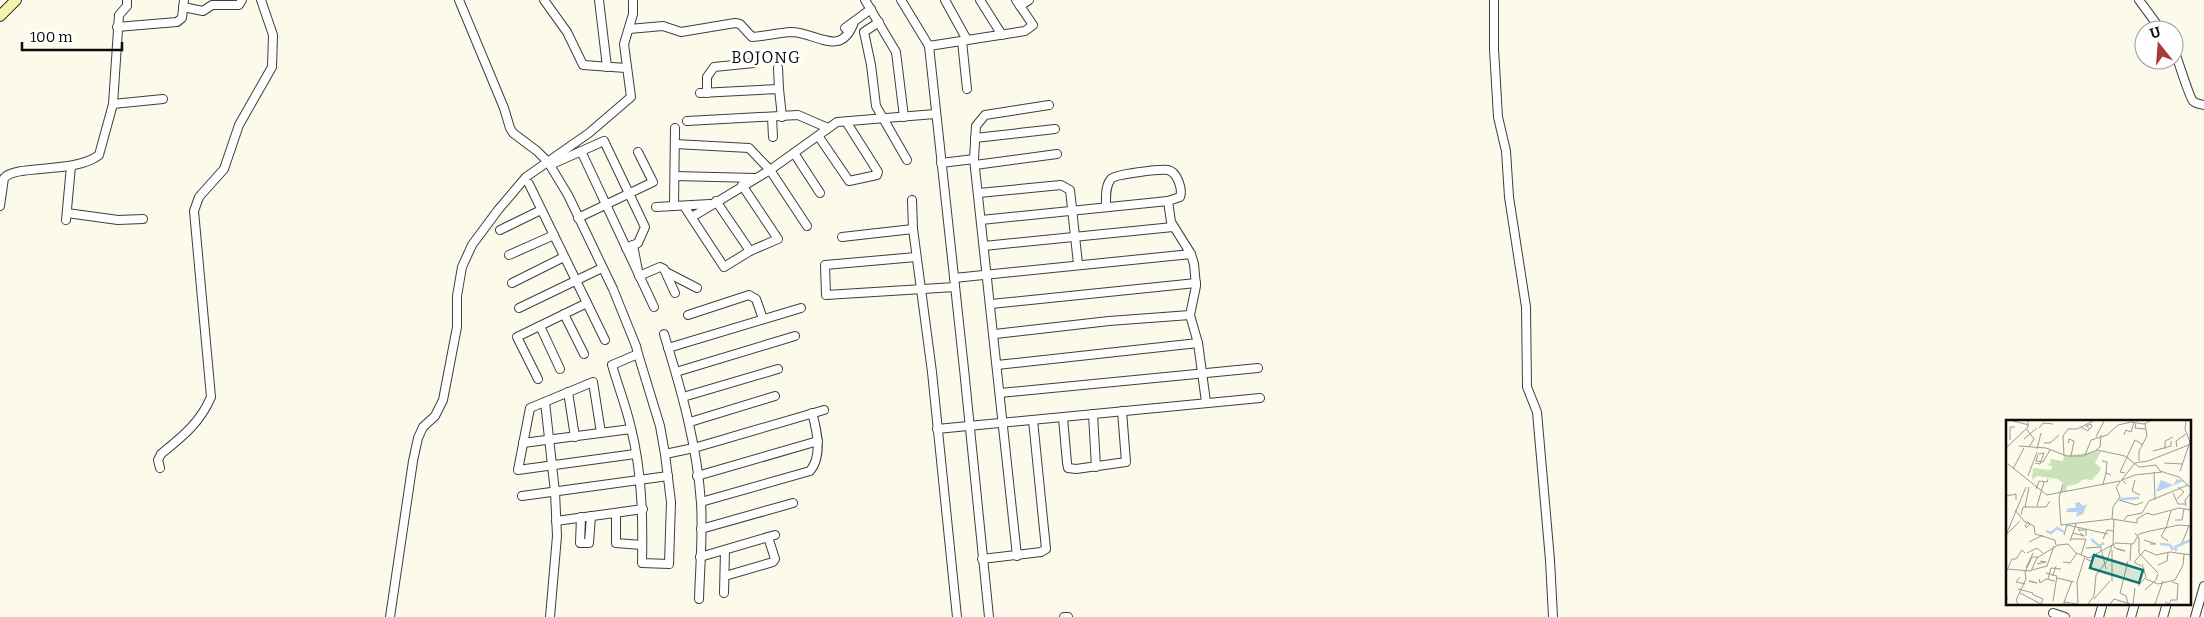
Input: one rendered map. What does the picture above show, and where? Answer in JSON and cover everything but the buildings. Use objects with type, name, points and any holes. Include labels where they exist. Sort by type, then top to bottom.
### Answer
[{"type":"street","points":[[0,15],[16,0]]},
{"type":"street","points":[[0,206],[4,178],[12,171],[71,166],[99,155],[113,104],[119,15],[127,6],[127,0]]},
{"type":"street","points":[[117,27],[177,22],[182,18],[184,4],[203,11],[212,6],[239,5],[242,0]]},
{"type":"street","points":[[160,468],[158,460],[161,454],[192,429],[205,412],[211,397],[194,211],[199,197],[224,168],[239,125],[272,67],[273,35],[262,0]]},
{"type":"street","points":[[459,0],[513,133],[537,151],[549,164],[618,299],[636,346],[660,426],[668,476],[671,502],[670,564],[642,563],[643,509],[635,454],[631,429],[612,364],[638,354]]},
{"type":"street","points":[[544,0],[567,32],[581,63],[589,67],[626,68]]},
{"type":"street","points":[[599,0],[607,67]]},
{"type":"street","points":[[549,164],[629,100],[632,95],[626,68],[624,44],[633,14],[633,0]]},
{"type":"street","points":[[902,0],[929,46],[989,617]]},
{"type":"street","points":[[945,0],[965,41],[967,89]]},
{"type":"street","points":[[980,0],[1002,35]]},
{"type":"street","points":[[929,46],[1031,29],[1033,25],[1018,3],[1029,0]]},
{"type":"street","points":[[1494,0],[1494,49],[1498,117],[1506,151],[1509,197],[1526,308],[1527,387],[1537,412],[1553,617]]},
{"type":"street","points":[[2139,0],[2154,20]]},
{"type":"street","points":[[629,29],[663,26],[681,32],[735,23],[740,24],[752,37],[793,32],[826,42],[836,42],[846,37],[868,3],[896,52],[904,117]]},
{"type":"street","points":[[845,28],[854,22]]},
{"type":"street","points":[[879,22],[864,32],[871,65],[876,106],[907,160]]},
{"type":"street","points":[[754,63],[714,68],[707,77],[703,93],[779,89]]},
{"type":"street","points":[[778,68],[782,117]]},
{"type":"street","points":[[2181,70],[2191,100],[2204,105]]},
{"type":"street","points":[[113,104],[163,99]]},
{"type":"street","points":[[1017,556],[995,334],[975,162],[975,138],[978,123],[988,113],[1049,105]]},
{"type":"street","points":[[692,217],[770,170],[838,122],[935,114]]},
{"type":"street","points":[[687,121],[798,115],[828,128]]},
{"type":"street","points":[[772,117],[773,137]]},
{"type":"street","points":[[819,137],[849,181],[877,175],[878,172],[847,122]]},
{"type":"street","points":[[674,206],[675,128]]},
{"type":"street","points":[[975,138],[1055,129]]},
{"type":"street","points":[[390,617],[418,438],[423,427],[435,416],[443,400],[457,327],[457,296],[462,266],[472,246],[498,210],[526,177],[549,164],[604,141],[645,227],[638,244],[630,247]]},
{"type":"street","points":[[675,144],[749,148],[770,170],[807,226]]},
{"type":"street","points":[[581,151],[606,205],[630,247],[654,307]]},
{"type":"street","points":[[578,218],[653,182],[638,152]]},
{"type":"street","points":[[794,153],[820,193]]},
{"type":"street","points":[[940,163],[975,162],[1057,154]]},
{"type":"street","points":[[71,166],[66,217],[118,220],[143,219]]},
{"type":"street","points":[[981,220],[1168,201],[1177,199],[1181,194],[1175,175],[1167,170],[1113,177],[1109,181],[1106,206]]},
{"type":"street","points":[[674,176],[755,178]]},
{"type":"street","points":[[529,184],[605,340]]},
{"type":"street","points":[[979,193],[1060,185],[1070,190],[1078,264]]},
{"type":"street","points":[[684,206],[724,267],[750,251],[778,239],[742,186]]},
{"type":"street","points":[[912,200],[916,257],[932,372],[957,617]]},
{"type":"street","points":[[1168,201],[1173,227],[1191,254],[1196,283],[1190,315],[1198,343],[1206,402]]},
{"type":"street","points":[[656,207],[714,202]]},
{"type":"street","points":[[714,202],[750,251]]},
{"type":"street","points":[[500,230],[541,210]]},
{"type":"street","points":[[984,246],[1173,227]]},
{"type":"street","points":[[842,236],[913,229]]},
{"type":"street","points":[[510,255],[554,235]]},
{"type":"street","points":[[954,278],[1191,254]]},
{"type":"street","points":[[512,283],[564,257]]},
{"type":"street","points":[[916,257],[824,265],[827,296],[955,287]]},
{"type":"street","points":[[640,276],[660,267],[697,288]]},
{"type":"street","points":[[518,308],[602,268]]},
{"type":"street","points":[[666,272],[675,293]]},
{"type":"street","points":[[991,304],[1196,283]]},
{"type":"street","points":[[688,315],[749,295],[756,299],[763,319]]},
{"type":"street","points":[[538,379],[517,337],[587,303]]},
{"type":"street","points":[[668,348],[801,308]]},
{"type":"street","points":[[564,314],[584,354]]},
{"type":"street","points":[[995,334],[1109,321],[1190,315]]},
{"type":"street","points":[[540,326],[560,369]]},
{"type":"street","points":[[664,334],[690,422],[694,448],[701,502],[703,556],[699,599]]},
{"type":"street","points":[[676,372],[795,336]]},
{"type":"street","points":[[998,364],[1198,343]]},
{"type":"street","points":[[1000,393],[1258,368]]},
{"type":"street","points":[[683,397],[778,370]]},
{"type":"street","points":[[601,433],[593,382],[530,408],[518,470],[635,454]]},
{"type":"street","points":[[568,392],[575,436]]},
{"type":"street","points":[[690,422],[776,396]]},
{"type":"street","points":[[937,429],[1260,398]]},
{"type":"street","points":[[544,402],[555,492],[556,521],[556,564],[550,617]]},
{"type":"street","points":[[664,454],[694,448],[824,410]]},
{"type":"street","points":[[1063,418],[1068,468],[1070,470],[1126,462],[1122,411]]},
{"type":"street","points":[[701,502],[810,471],[817,456],[818,441],[818,433],[812,413]]},
{"type":"street","points":[[1093,414],[1096,466]]},
{"type":"street","points":[[982,559],[1017,556],[1041,552],[1046,549],[1033,420]]},
{"type":"street","points":[[523,444],[631,429]]},
{"type":"street","points":[[697,476],[818,441]]},
{"type":"street","points":[[522,496],[668,476]]},
{"type":"street","points":[[701,529],[792,503]]},
{"type":"street","points":[[556,521],[643,509]]},
{"type":"street","points":[[616,513],[616,543],[642,545]]},
{"type":"street","points":[[581,517],[580,543],[590,543],[591,516]]},
{"type":"street","points":[[703,556],[771,536],[773,562],[725,576]]},
{"type":"street","points":[[724,593],[725,550]]},
{"type":"street","points":[[703,556],[724,558]]},
{"type":"street","points":[[2195,617],[2204,586]]},
{"type":"street","points":[[2099,617],[2103,604]]},
{"type":"street","points":[[2131,617],[2135,604]]},
{"type":"street","points":[[2163,617],[2167,604]]},
{"type":"street","points":[[2053,613],[2065,617]]},
{"type":"district","name":"BOJONG","points":[[766,57]]}]
